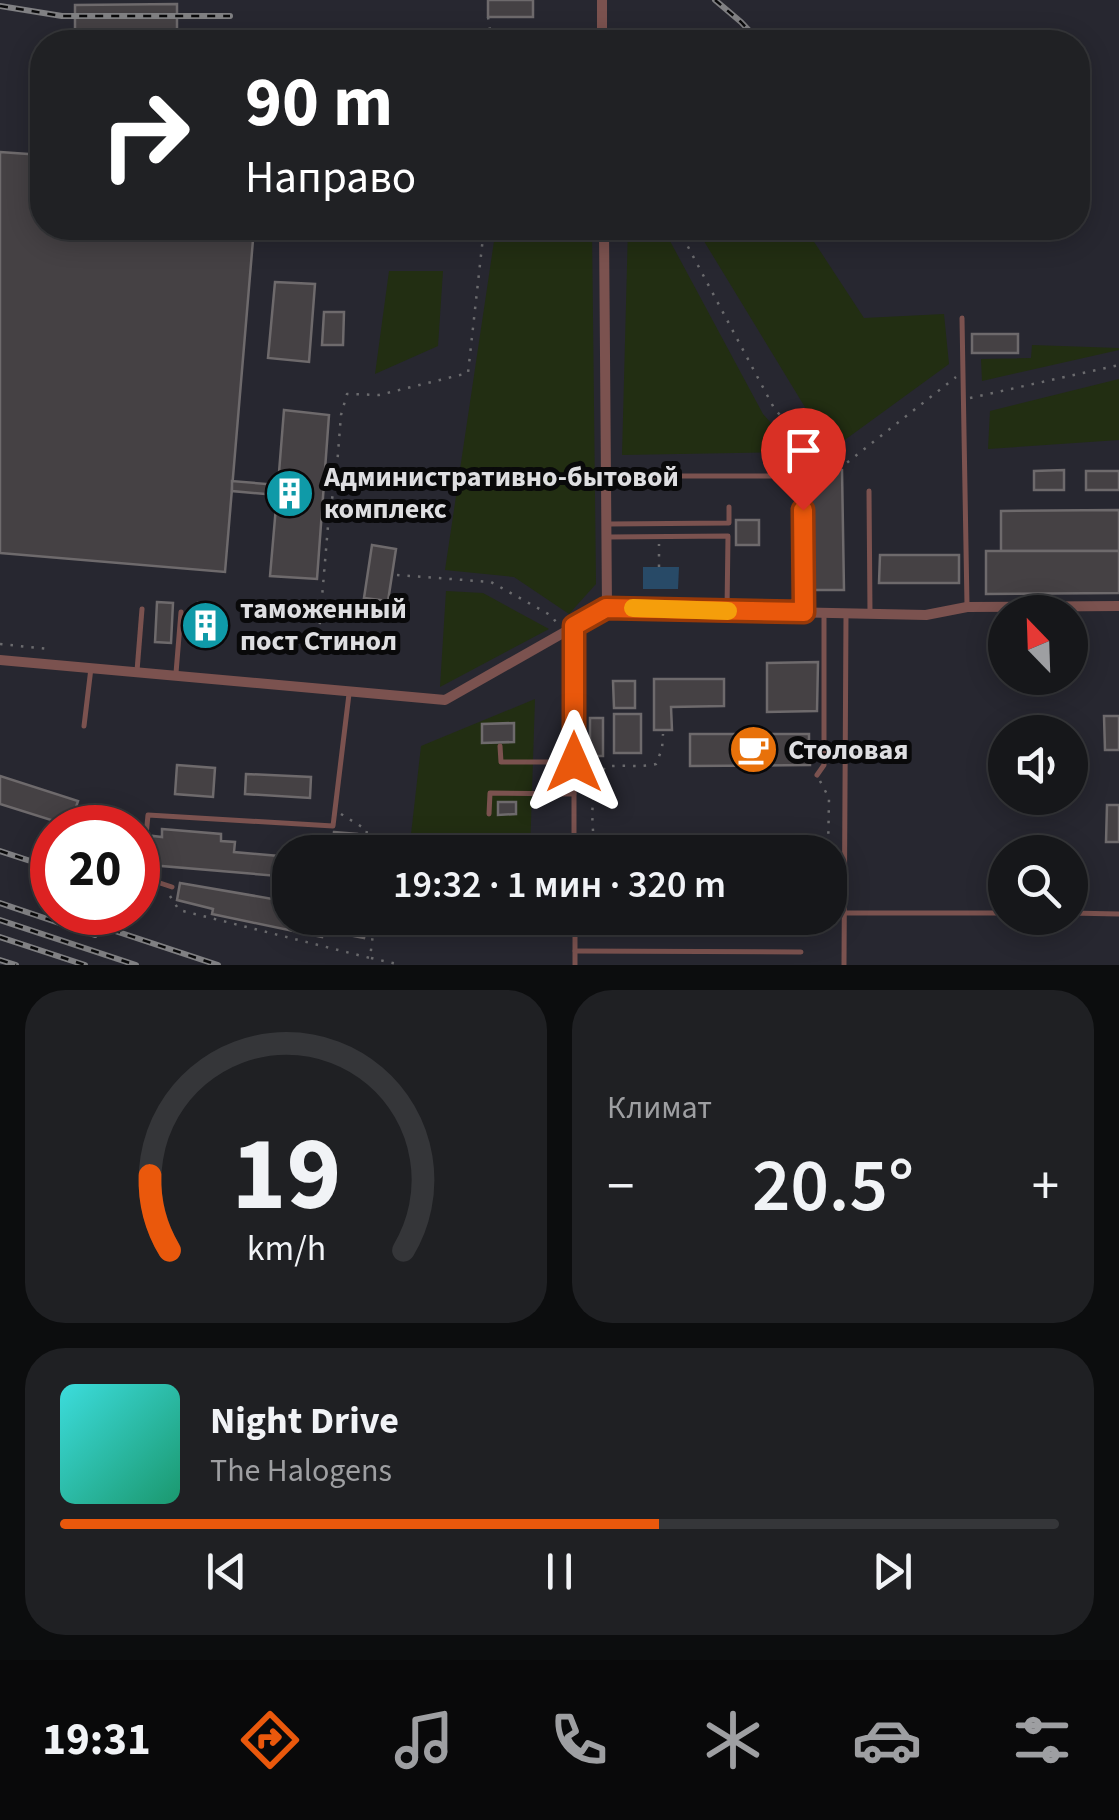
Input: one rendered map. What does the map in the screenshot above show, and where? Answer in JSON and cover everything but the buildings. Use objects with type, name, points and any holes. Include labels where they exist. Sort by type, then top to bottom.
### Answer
[{"type":"street","points":[[602,0],[602,30]]},
{"type":"street","points":[[604,240],[606,608]]},
{"type":"street","points":[[0,660],[445,700],[606,608],[926,615],[967,607],[1119,606]]},
{"type":"lane","points":[[962,318],[967,607]]},
{"type":"lane","points":[[606,476],[803,476],[804,612]]},
{"type":"lane","points":[[869,491],[870,614]]},
{"type":"lane","points":[[606,530],[728,524],[729,507]]},
{"type":"lane","points":[[606,530],[659,536],[728,536],[727,610]]},
{"type":"lane","points":[[137,672],[142,609]]},
{"type":"lane","points":[[176,676],[181,612]]},
{"type":"lane","points":[[817,776],[824,766],[824,612]]},
{"type":"lane","points":[[845,835],[846,613]]},
{"type":"lane","points":[[574,626],[574,835]]},
{"type":"lane","points":[[84,726],[91,668]]},
{"type":"lane","points":[[172,887],[142,877],[148,815],[333,826],[349,691]]},
{"type":"lane","points":[[500,746],[501,762],[574,762]]},
{"type":"lane","points":[[489,814],[490,793],[574,794]]},
{"type":"lane","points":[[847,913],[988,913]]},
{"type":"lane","points":[[1088,914],[1119,914]]},
{"type":"lane","points":[[575,935],[575,965]]},
{"type":"lane","points":[[844,935],[844,965]]},
{"type":"lane","points":[[575,951],[801,952]]},
{"type":"path","points":[[488,17],[490,30]]},
{"type":"path","points":[[318,646],[328,526],[346,394],[379,395],[468,373],[483,240]]},
{"type":"path","points":[[684,240],[774,408],[822,465],[844,464],[963,371]]},
{"type":"path","points":[[964,400],[1119,365]]},
{"type":"path","points":[[658,568],[659,536]]},
{"type":"path","points":[[397,575],[491,582],[552,616],[562,633]]},
{"type":"path","points":[[0,644],[50,649]]},
{"type":"path","points":[[594,835],[595,785],[605,768],[656,764],[662,734]]},
{"type":"path","points":[[817,776],[829,798],[828,835]]},
{"type":"path","points":[[335,811],[367,830],[366,835]]},
{"type":"path","points":[[163,884],[179,910],[401,965]]},
{"type":"path","points":[[370,958],[373,935]]},
{"type":"shaded area","points":[[0,0],[1119,0],[1119,965],[0,965]]},
{"type":"green space","points":[[494,240],[592,240],[596,584],[569,614],[514,577],[445,570]]},
{"type":"green space","points":[[628,240],[669,240],[763,414],[797,452],[622,455]]},
{"type":"green space","points":[[703,240],[813,240],[864,318],[944,314],[949,364],[831,450]]},
{"type":"green space","points":[[389,271],[443,271],[438,346],[375,374]]},
{"type":"green space","points":[[1032,345],[1119,350],[982,381],[981,359],[1031,358]]},
{"type":"green space","points":[[1119,379],[1119,440],[988,449],[990,411]]},
{"type":"green space","points":[[446,591],[483,593],[549,629],[440,687]]},
{"type":"green space","points":[[535,699],[531,835],[411,835],[421,746]]},
{"type":"water","points":[[643,567],[679,567],[678,589],[643,589]]},
{"type":"railway","points":[[715,0],[749,30]]},
{"type":"railway","points":[[0,6],[62,16],[230,16]]},
{"type":"railway","points":[[0,851],[30,861]]},
{"type":"railway","points":[[0,903],[30,913]]},
{"type":"railway","points":[[0,920],[136,965]]},
{"type":"railway","points":[[127,935],[218,965]]},
{"type":"railway","points":[[0,937],[85,965]]},
{"type":"railway","points":[[0,960],[16,965]]},
{"type":"slow traffic","points":[[633,608],[728,611]]},
{"type":"place","name":"Административно-бытовой комплекс","points":[[289,493]]},
{"type":"place","name":"таможенный пост Стинол","points":[[205,625]]},
{"type":"place","name":"Столовая","points":[[753,750]]},
{"type":"route","points":[[574,762],[574,626],[606,608],[804,612],[803,510]]}]
